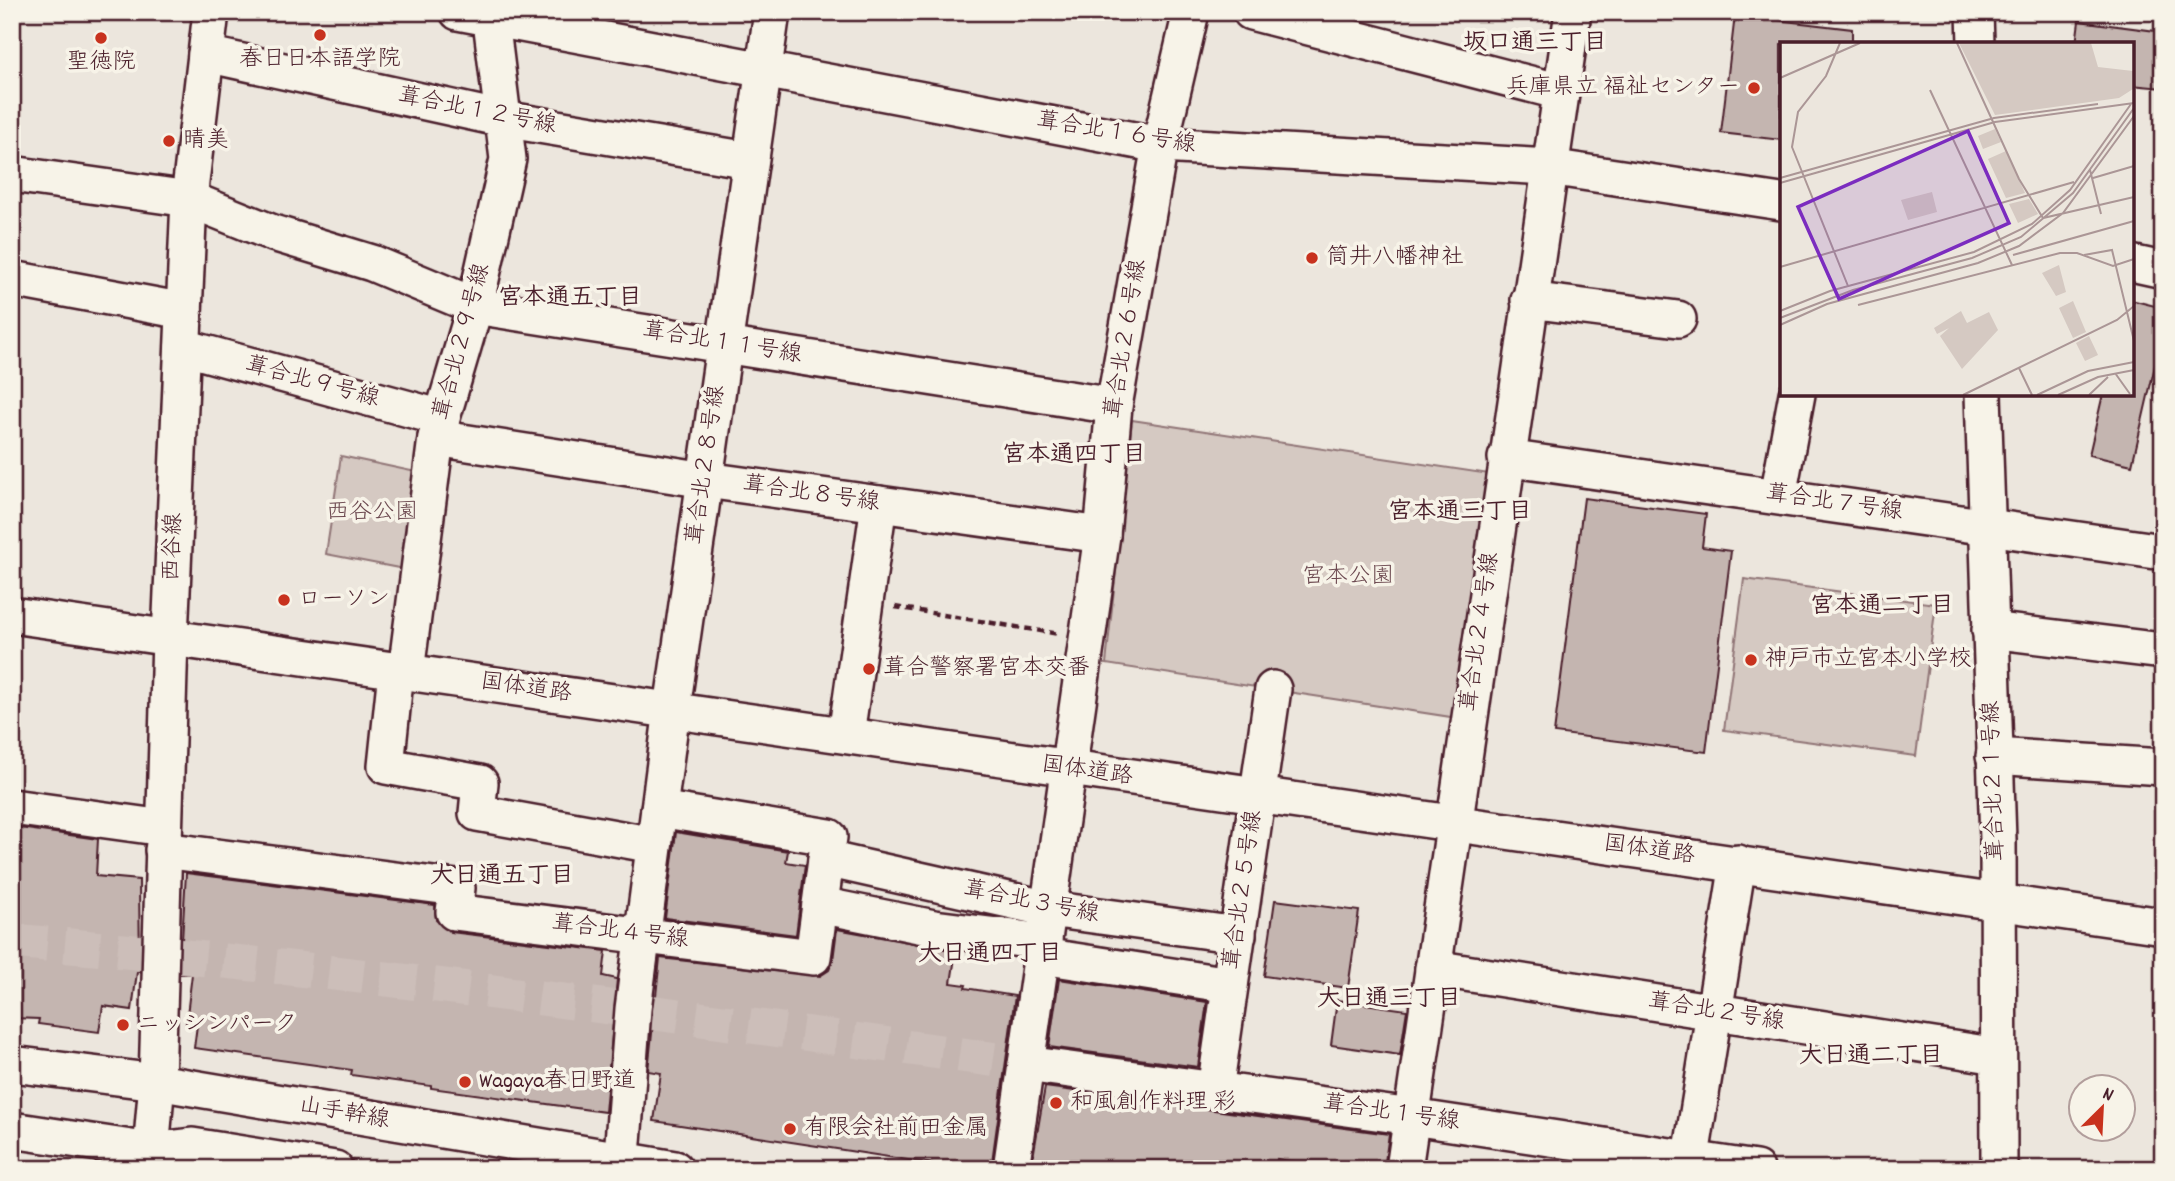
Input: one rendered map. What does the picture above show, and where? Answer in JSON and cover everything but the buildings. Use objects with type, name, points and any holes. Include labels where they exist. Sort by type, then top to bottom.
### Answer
[{"type":"street","name":"西谷線","points":[[152,1160],[189,199],[211,12]]},
{"type":"street","name":"葺合北２８号線","points":[[621,1165],[621,1134],[654,845],[772,12]]},
{"type":"street","name":"葺合北２６号線","points":[[1011,1169],[1102,536],[1114,406],[1160,145],[1191,12]]},
{"type":"street","points":[[1251,12],[1561,92]]},
{"type":"street","name":"葺合北２４号線","points":[[1404,1169],[1573,12]]},
{"type":"street","points":[[1975,12],[1976,42]]},
{"type":"street","name":"葺合北１６号線","points":[[480,14],[764,72],[1160,145],[1549,167],[1780,202]]},
{"type":"street","name":"葺合北２９号線","points":[[480,14],[503,119],[508,159],[475,306],[439,428],[386,766],[481,783],[477,813],[654,845]]},
{"type":"street","name":"葺合北１２号線","points":[[206,54],[503,119],[749,160]]},
{"type":"street","name":"葺合北１１号線","points":[[12,174],[189,199],[273,233],[372,263],[475,306],[1114,406]]},
{"type":"street","points":[[2133,263],[2163,270]]},
{"type":"street","points":[[12,279],[184,311]]},
{"type":"street","points":[[1530,300],[1678,319]]},
{"type":"street","name":"葺合北９号線","points":[[183,347],[439,428]]},
{"type":"street","points":[[1778,496],[1797,396]]},
{"type":"street","name":"葺合北２１号線","points":[[1983,396],[1998,901],[1999,1169]]},
{"type":"street","name":"葺合北８号線","points":[[439,428],[706,480],[1102,536]]},
{"type":"street","name":"葺合北７号線","points":[[1506,458],[2163,552]]},
{"type":"street","points":[[846,735],[879,504]]},
{"type":"street","name":"国体道路","points":[[12,615],[2163,926]]},
{"type":"street","points":[[1990,630],[2163,651]]},
{"type":"street","name":"葺合北２５号線","points":[[1215,1090],[1273,689]]},
{"type":"street","points":[[1994,756],[2163,767]]},
{"type":"street","name":"葺合北４号線","points":[[12,807],[163,839],[457,888],[454,912],[813,957],[827,859]]},
{"type":"street","points":[[659,809],[829,837],[827,859]]},
{"type":"street","name":"葺合北３号線","points":[[827,859],[1045,936],[1238,935]]},
{"type":"street","points":[[1689,1164],[1738,863]]},
{"type":"street","points":[[820,905],[934,928],[1045,936],[1230,985]]},
{"type":"street","name":"葺合北２号線","points":[[1433,968],[1998,1056]]},
{"type":"street","name":"山手幹線","points":[[12,1064],[157,1082],[621,1165],[675,1169]]},
{"type":"street","name":"葺合北１号線","points":[[1026,1064],[1412,1117],[1689,1164],[1756,1169]]},
{"type":"street","points":[[12,1130],[152,1160],[191,1146],[335,1169]]},
{"type":"path","points":[[865,603],[1088,638]]},
{"type":"green space","name":"宮本公園","points":[[1132,420],[1496,475],[1464,719],[1106,664]]},
{"type":"green space","name":"西谷公園","points":[[341,456],[416,472],[404,569],[326,554]]},
{"type":"green space","points":[[1744,579],[1936,604],[1916,756],[1724,730]]},
{"type":"tunnel","points":[[12,941],[393,980],[1026,1064]]},
{"type":"place","name":"春日日本語学院","points":[[320,35]]},
{"type":"place","name":"聖徳院","points":[[101,38]]},
{"type":"place","name":"兵庫県立 福祉センター","points":[[1754,88]]},
{"type":"place","name":"晴美","points":[[169,141]]},
{"type":"place","name":"筒井八幡神社","points":[[1312,258]]},
{"type":"place","name":"ローソン","points":[[284,600]]},
{"type":"place","name":"神戸市立宮本小学校","points":[[1751,660]]},
{"type":"place","name":"葺合警察署宮本交番","points":[[869,669]]},
{"type":"place","name":"ニッシンパーク","points":[[123,1025]]},
{"type":"place","name":"Wagaya春日野道","points":[[465,1082]]},
{"type":"place","name":"和風創作料理 彩","points":[[1056,1103]]},
{"type":"place","name":"有限会社前田金属","points":[[790,1129]]},
{"type":"district","name":"坂口通三丁目","points":[[1535,44]]},
{"type":"district","name":"宮本通五丁目","points":[[570,299]]},
{"type":"district","name":"宮本通四丁目","points":[[1074,456]]},
{"type":"district","name":"宮本通三丁目","points":[[1460,513]]},
{"type":"district","name":"宮本通二丁目","points":[[1882,607]]},
{"type":"district","name":"大日通五丁目","points":[[502,877]]},
{"type":"district","name":"大日通四丁目","points":[[990,955]]},
{"type":"district","name":"大日通三丁目","points":[[1389,1000]]},
{"type":"district","name":"大日通二丁目","points":[[1871,1057]]}]
